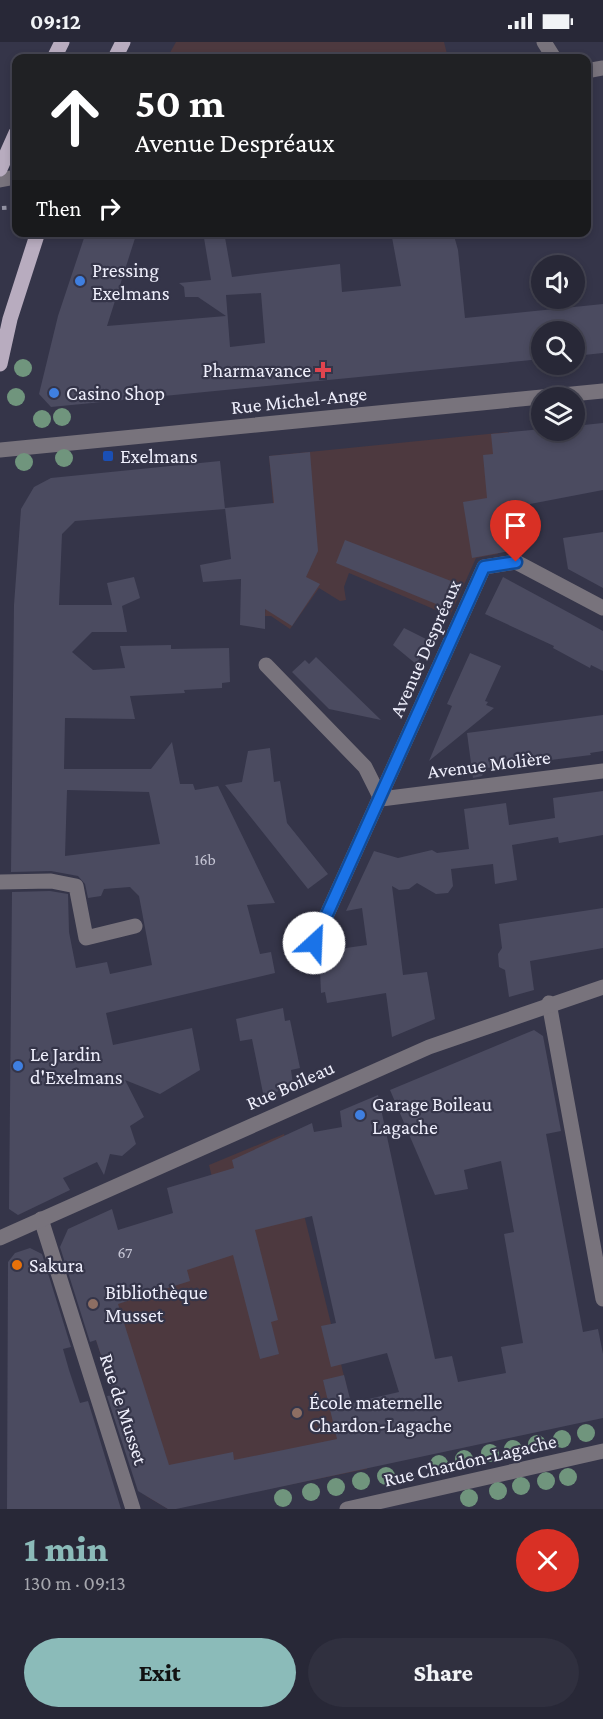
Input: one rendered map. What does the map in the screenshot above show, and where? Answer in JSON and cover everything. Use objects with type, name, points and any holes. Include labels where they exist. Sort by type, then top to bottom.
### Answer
[{"type":"main road","points":[[0,169],[12,142]]},
{"type":"main road","points":[[0,364],[16,297],[36,237]]},
{"type":"street","name":"Rue Michel-Ange","points":[[0,450],[603,391]]},
{"type":"street","name":"Avenue Despréaux","points":[[381,799],[484,567],[516,562],[603,608]]},
{"type":"street","points":[[266,665],[365,767],[381,799],[314,943]]},
{"type":"street","name":"Avenue Molière","points":[[381,799],[603,771]]},
{"type":"street","points":[[0,882],[51,881],[76,886],[86,938],[135,926]]},
{"type":"street","name":"Rue Boileau","points":[[0,1238],[429,1047],[549,1003],[603,987]]},
{"type":"street","points":[[549,1003],[603,1299]]},
{"type":"street","name":"Rue de Musset","points":[[41,1219],[133,1509]]},
{"type":"street","name":"Rue Chardon-Lagache","points":[[347,1509],[603,1451]]},
{"type":"path","points":[[2,208],[12,207]]},
{"type":"shaded area","points":[[176,42],[444,42],[447,54],[169,54]]},
{"type":"shaded area","points":[[508,432],[510,460],[488,511],[498,554],[476,558],[450,616],[349,573],[344,587],[346,600],[340,601],[319,588],[290,629],[271,616],[265,616],[268,572],[277,550],[269,456]]},
{"type":"shaded area","points":[[284,1134],[367,1469],[168,1509],[146,1496],[81,1293],[184,1260],[212,1177],[209,1165]]},
{"type":"building","points":[[84,237],[135,237],[107,326],[226,316],[198,297],[185,297],[184,287],[179,283],[211,280],[204,237],[225,237],[232,277],[340,264],[342,292],[401,286],[392,237],[454,237],[458,250],[465,318],[554,309],[585,309],[585,306],[603,304],[603,353],[585,355],[585,321],[531,321],[531,360],[51,407],[39,394],[58,316]],"holes":[[[261,293],[265,343],[230,347],[226,295]]]},
{"type":"building","points":[[603,423],[603,490],[530,504],[533,521],[510,526],[515,550],[472,558],[463,502],[487,498],[483,455],[493,454],[491,434],[531,430],[531,441],[585,441],[585,425]]},
{"type":"building","points":[[310,452],[318,551],[306,577],[320,584],[292,626],[265,609],[265,629],[240,625],[241,579],[203,582],[200,565],[231,559],[225,508],[274,503],[269,456]]},
{"type":"building","points":[[220,461],[225,509],[75,521],[62,534],[59,605],[112,605],[107,583],[134,577],[140,598],[122,606],[127,632],[92,632],[72,652],[93,670],[125,668],[120,646],[171,645],[171,649],[229,648],[230,682],[222,683],[222,688],[130,696],[135,719],[65,718],[64,769],[151,769],[172,742],[180,784],[193,784],[195,790],[218,786],[275,903],[247,905],[260,954],[271,952],[275,973],[106,1013],[113,1045],[192,1028],[200,1070],[160,1094],[125,1080],[144,1117],[130,1126],[136,1144],[122,1156],[110,1154],[104,1175],[97,1162],[63,1178],[70,1190],[18,1215],[9,1209],[12,892],[50,891],[68,894],[69,932],[76,968],[107,962],[110,974],[152,965],[139,896],[130,887],[104,889],[101,896],[88,898],[85,884],[78,876],[51,871],[11,872],[14,605],[21,509],[34,487],[51,478]],"holes":[[[67,790],[149,792],[160,844],[65,856]]]},
{"type":"building","points":[[603,532],[603,588],[568,569],[563,538]]},
{"type":"building","points":[[345,540],[451,581],[441,606],[336,563]]},
{"type":"building","points":[[503,577],[603,631],[603,671],[591,665],[590,668],[553,648],[554,646],[485,614]]},
{"type":"building","points":[[404,628],[430,641],[416,664],[393,645]]},
{"type":"building","points":[[470,653],[501,666],[485,701],[488,702],[486,705],[494,708],[429,761],[452,706],[447,704]]},
{"type":"building","points":[[316,657],[381,720],[329,709],[292,672],[305,660],[309,664]]},
{"type":"building","points":[[603,715],[603,751],[590,753],[591,755],[486,768],[482,776],[473,778],[467,733]]},
{"type":"building","points":[[270,748],[274,782],[280,781],[287,823],[328,874],[308,889],[225,785],[242,782],[248,751]]},
{"type":"building","points":[[603,791],[603,835],[559,843],[558,837],[512,845],[517,880],[495,884],[493,864],[451,869],[453,886],[448,893],[436,894],[417,883],[409,889],[399,890],[392,886],[403,975],[427,972],[435,1019],[392,1037],[386,993],[327,1003],[325,992],[321,993],[320,970],[339,949],[367,945],[362,908],[346,911],[374,851],[398,858],[432,850],[437,853],[469,849],[464,809],[506,803],[509,825],[555,818],[553,798]]},
{"type":"building","points":[[603,908],[603,948],[530,961],[534,990],[509,997],[505,970],[499,967],[498,954],[502,948],[499,924]]},
{"type":"building","points":[[283,1008],[285,1021],[290,1020],[300,1068],[291,1070],[293,1084],[264,1098],[252,1039],[240,1041],[236,1019]]},
{"type":"building","points":[[534,1030],[543,1036],[561,1131],[546,1134],[583,1332],[598,1329],[603,1354],[603,1418],[168,1509],[138,1491],[107,1396],[114,1395],[96,1340],[90,1342],[60,1247],[68,1229],[112,1209],[118,1230],[173,1213],[167,1188],[234,1168],[232,1160],[312,1123],[314,1132],[342,1127],[340,1111],[378,1095],[435,1359],[452,1356],[458,1382],[506,1373],[501,1347],[523,1343],[504,1234],[514,1232],[501,1161],[464,1170],[468,1189],[435,1195],[390,1090]],"holes":[[[312,1216],[336,1323],[321,1326],[331,1367],[387,1353],[399,1392],[351,1403],[344,1375],[323,1380],[337,1439],[234,1460],[233,1452],[169,1465],[118,1304],[190,1281],[187,1270],[233,1255],[260,1359],[279,1354],[271,1322],[278,1320],[255,1230]]]},
{"type":"building","points":[[30,1248],[42,1254],[71,1347],[63,1349],[69,1370],[80,1403],[88,1401],[121,1509],[7,1509],[8,1262],[15,1253]]},
{"type":"place","name":"Pressing Exelmans","points":[[80,281]]},
{"type":"place","name":"Pharmavance","points":[[323,370]]},
{"type":"place","name":"Casino Shop","points":[[54,393]]},
{"type":"place","name":"Exelmans","points":[[108,456]]},
{"type":"place","name":"Le Jardin d'Exelmans","points":[[18,1066]]},
{"type":"place","name":"Garage Boileau Lagache","points":[[360,1115]]},
{"type":"place","name":"Sakura","points":[[17,1265]]},
{"type":"place","name":"Bibliothèque Musset","points":[[93,1304]]},
{"type":"place","name":"École maternelle Chardon-Lagache","points":[[297,1413]]},
{"type":"route","points":[[314,943],[484,567],[516,562]]}]
